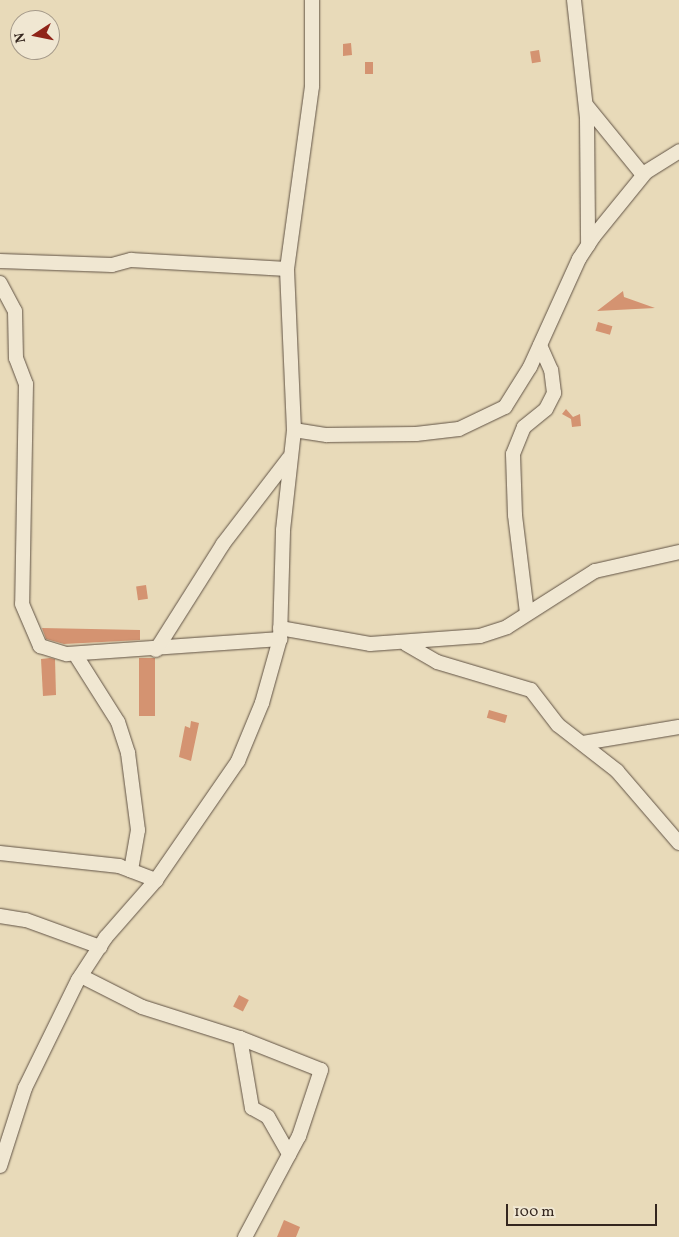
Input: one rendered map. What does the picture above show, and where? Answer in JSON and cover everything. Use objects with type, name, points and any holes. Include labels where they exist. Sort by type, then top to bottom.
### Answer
[{"type":"street","points":[[0,1166],[25,1088],[81,976],[100,947],[156,880],[238,761],[262,703],[280,633],[290,456],[294,430],[287,269],[312,86],[312,0]]},
{"type":"street","points":[[574,0],[586,104],[588,245]]},
{"type":"street","points":[[586,104],[643,175]]},
{"type":"street","points":[[294,430],[327,435],[392,435],[459,429],[492,415],[514,398],[588,245],[643,175],[679,151]]},
{"type":"street","points":[[0,261],[112,265],[138,260],[287,269]]},
{"type":"street","points":[[0,283],[15,311],[16,358],[27,394],[22,604],[40,646],[75,654],[156,650],[280,633],[320,638],[406,644],[480,636],[527,613],[595,570],[679,552]]},
{"type":"street","points":[[527,613],[515,515],[513,454],[524,427],[546,409],[554,393],[551,370],[540,345]]},
{"type":"street","points":[[156,650],[223,544],[290,456]]},
{"type":"street","points":[[406,644],[437,662],[531,690],[558,726],[583,743],[617,772],[679,843]]},
{"type":"street","points":[[75,654],[118,722],[128,753],[138,830],[131,870]]},
{"type":"street","points":[[583,743],[679,727]]},
{"type":"street","points":[[0,853],[131,870],[156,880]]},
{"type":"street","points":[[0,916],[26,920],[100,947]]},
{"type":"street","points":[[81,976],[142,1007],[240,1038],[320,1070],[311,1106],[289,1154],[244,1237]]},
{"type":"street","points":[[240,1038],[252,1108],[268,1117],[289,1154]]},
{"type":"building","points":[[351,43],[352,55],[343,56],[343,44]]},
{"type":"building","points":[[539,50],[541,62],[532,63],[530,51]]},
{"type":"building","points":[[365,62],[373,62],[373,74],[365,74]]},
{"type":"building","points":[[623,291],[624,297],[655,308],[597,311]]},
{"type":"building","points":[[598,322],[612,326],[610,335],[596,331]]},
{"type":"building","points":[[566,409],[573,417],[580,414],[581,426],[572,427],[571,419],[562,414]]},
{"type":"building","points":[[146,585],[148,599],[138,600],[136,586]]},
{"type":"building","points":[[42,628],[140,630],[140,640],[64,644],[46,639]]},
{"type":"building","points":[[139,658],[155,658],[155,716],[139,716]]},
{"type":"building","points":[[41,659],[55,659],[56,695],[43,696]]},
{"type":"building","points":[[489,710],[507,715],[505,723],[487,718]]},
{"type":"building","points":[[191,721],[199,723],[191,761],[179,757],[185,726],[190,728]]},
{"type":"building","points":[[239,995],[249,1000],[243,1012],[233,1007]]},
{"type":"building","points":[[284,1220],[300,1227],[296,1237],[277,1237]]}]
